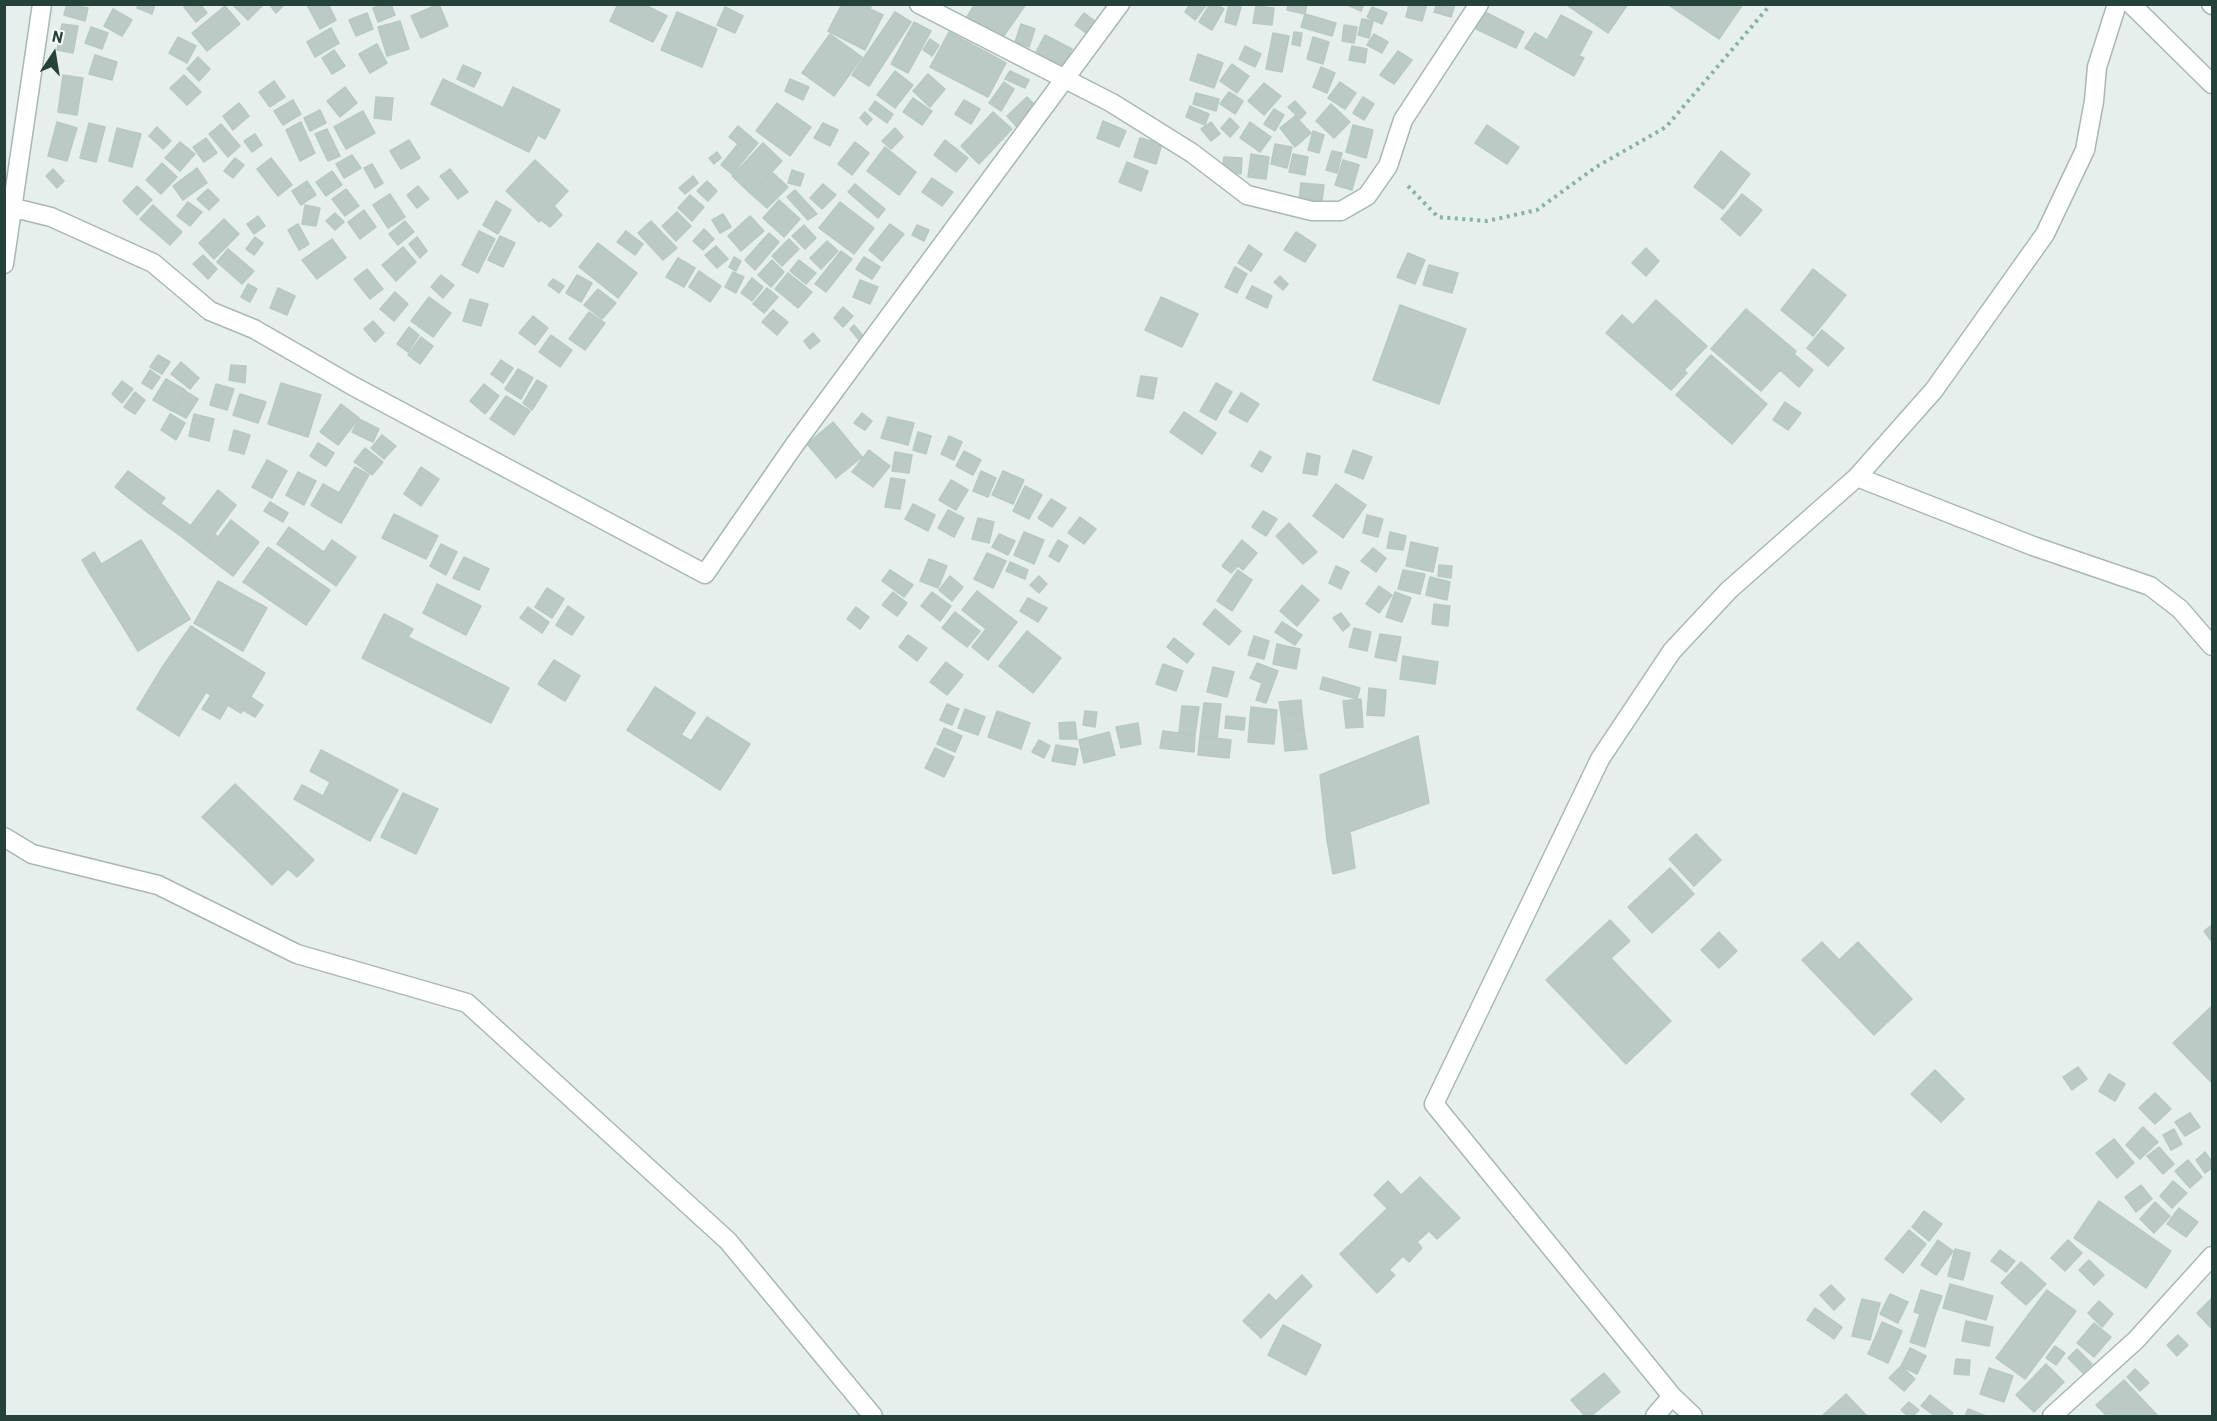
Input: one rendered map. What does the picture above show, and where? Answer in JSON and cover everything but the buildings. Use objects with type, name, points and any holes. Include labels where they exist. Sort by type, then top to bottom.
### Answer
[{"type":"street","points":[[4,264],[42,4]]},
{"type":"street","points":[[919,4],[1112,103],[1192,153],[1247,195],[1312,211],[1341,211],[1367,196],[1388,166],[1402,120],[1479,4]]},
{"type":"street","points":[[14,208],[51,217],[153,263],[210,311],[254,329],[353,386],[705,574],[795,444],[1120,4]]},
{"type":"street","points":[[1693,1416],[1672,1396],[1434,1104],[1600,759],[1672,651],[1729,590],[1857,477],[1934,390],[2045,234],[2085,150],[2094,101],[2097,67],[2117,4]]},
{"type":"street","points":[[2131,4],[2212,84]]},
{"type":"street","points":[[1857,477],[2033,546],[2150,586],[2180,609],[2212,646]]},
{"type":"street","points":[[4,837],[32,854],[158,885],[297,954],[467,1003],[728,1241],[873,1416]]},
{"type":"street","points":[[2052,1416],[2136,1340],[2212,1256]]},
{"type":"street","points":[[1655,1416],[1672,1396]]},
{"type":"path","points":[[1388,166],[1438,217],[1487,221],[1537,210],[1596,167],[1666,128],[1771,4]]}]
